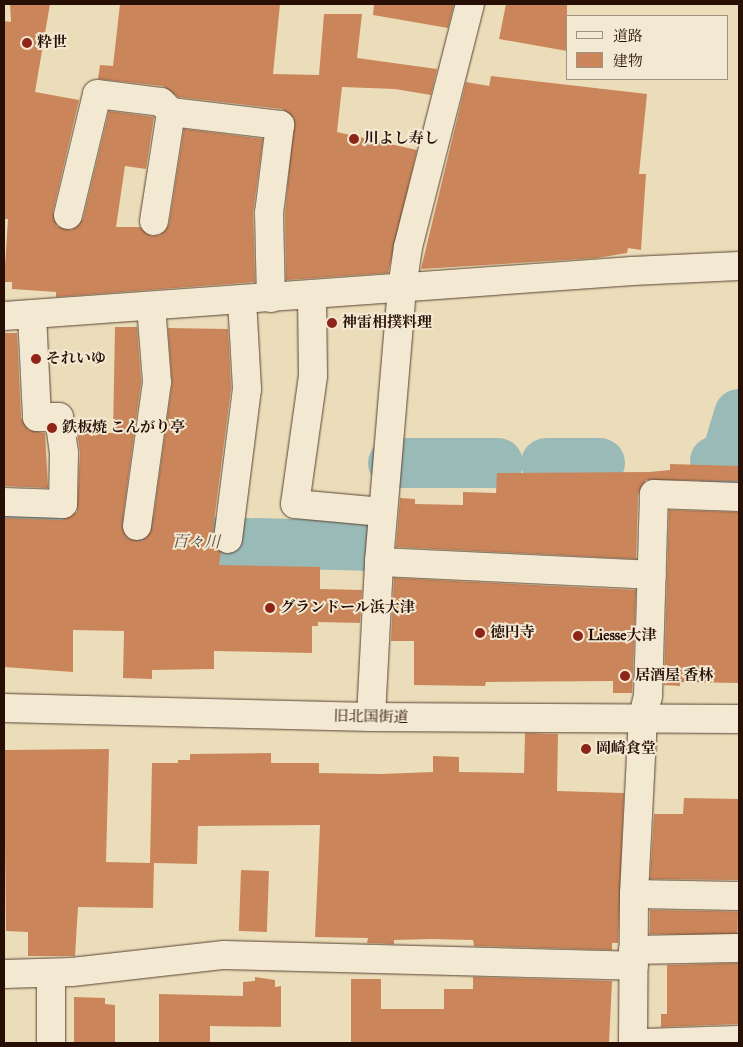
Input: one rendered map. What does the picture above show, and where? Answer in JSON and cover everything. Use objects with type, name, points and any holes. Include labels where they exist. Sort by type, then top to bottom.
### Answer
[{"type":"street","points":[[372,717],[379,562],[402,288],[408,247],[470,4]]},
{"type":"street","points":[[68,215],[97,94],[161,102],[171,112],[280,125],[269,213],[271,298]]},
{"type":"street","points":[[154,221],[171,112]]},
{"type":"street","points":[[4,316],[739,266]]},
{"type":"street","points":[[312,295],[313,376],[295,504],[383,512]]},
{"type":"street","points":[[228,539],[248,389],[242,300]]},
{"type":"street","points":[[137,526],[156,382],[151,306]]},
{"type":"street","points":[[4,502],[63,504],[64,453],[59,417],[37,417],[32,314]]},
{"type":"street","points":[[633,1043],[634,894],[643,717],[648,696],[654,494],[739,497]]},
{"type":"street","points":[[379,562],[652,575]]},
{"type":"street","name":"旧北国街道","points":[[4,708],[372,717],[739,719]]},
{"type":"street","points":[[634,894],[739,896]]},
{"type":"street","points":[[4,974],[50,974],[224,955],[634,958],[736,948]]},
{"type":"street","points":[[50,974],[51,1043]]},
{"type":"street","points":[[642,1043],[739,1040]]},
{"type":"building","points":[[10,4],[50,4],[35,92],[79,100],[53,211],[57,226],[72,230],[83,219],[109,111],[154,117],[146,169],[125,166],[116,227],[140,227],[151,236],[160,235],[169,224],[184,129],[263,139],[253,213],[255,282],[56,297],[56,292],[12,289],[12,282],[4,282],[8,219],[4,219],[4,21],[11,22]]},
{"type":"building","points":[[120,4],[280,4],[273,74],[319,75],[324,14],[362,14],[357,58],[437,69],[431,95],[395,89],[342,87],[337,132],[417,150],[388,273],[286,280],[285,214],[294,118],[282,109],[178,97],[163,86],[98,79],[100,65],[113,66]]},
{"type":"building","points":[[374,4],[454,4],[448,28],[373,15]]},
{"type":"building","points":[[506,4],[567,4],[566,51],[499,39]]},
{"type":"building","points":[[491,76],[647,94],[639,174],[646,174],[641,250],[628,248],[627,253],[597,258],[421,269],[466,82],[489,86]]},
{"type":"building","points":[[115,327],[137,327],[141,382],[122,524],[127,538],[142,541],[152,528],[172,384],[168,328],[228,329],[231,388],[212,537],[214,545],[221,552],[219,565],[320,567],[320,589],[362,590],[360,623],[318,622],[318,626],[312,626],[312,653],[214,651],[214,669],[152,670],[152,679],[123,678],[124,631],[73,630],[73,672],[4,667],[4,518],[62,520],[77,512],[80,453],[77,431],[113,433]]},
{"type":"building","points":[[4,333],[17,333],[21,418],[29,430],[45,433],[48,488],[4,486]]},
{"type":"building","points":[[670,464],[739,466],[739,481],[646,480],[638,494],[636,559],[396,547],[400,498],[415,499],[415,504],[463,505],[463,492],[496,493],[497,473],[649,472],[670,470]]},
{"type":"building","points":[[669,510],[739,512],[739,683],[680,682],[680,686],[664,685]]},
{"type":"building","points":[[394,578],[636,590],[632,693],[613,693],[613,681],[486,682],[485,686],[414,685],[414,641],[391,641]]},
{"type":"building","points":[[525,733],[558,734],[557,791],[624,793],[618,943],[612,943],[612,950],[474,946],[473,940],[394,940],[394,944],[367,943],[368,938],[315,937],[320,825],[198,826],[197,864],[154,863],[153,908],[78,907],[75,956],[28,956],[28,932],[6,931],[4,750],[109,749],[106,862],[150,863],[152,763],[178,763],[178,760],[190,760],[190,754],[271,753],[271,763],[319,763],[319,773],[381,774],[433,772],[433,756],[459,757],[459,772],[524,773]]},
{"type":"building","points":[[684,798],[739,799],[739,880],[650,879],[654,814],[683,814]]},
{"type":"building","points":[[241,870],[269,871],[267,932],[239,931]]},
{"type":"building","points":[[650,910],[738,912],[738,936],[650,934]]},
{"type":"building","points":[[739,963],[739,1024],[661,1027],[661,1014],[667,1014],[667,965]]},
{"type":"building","points":[[255,977],[275,980],[275,987],[281,986],[281,1027],[210,1026],[210,1043],[159,1043],[159,994],[243,996],[243,982],[255,981]]},
{"type":"building","points":[[473,977],[612,981],[609,1043],[351,1043],[351,979],[381,979],[381,1009],[444,1009],[444,989],[473,989]]},
{"type":"building","points":[[74,997],[105,998],[105,1004],[115,1005],[115,1043],[74,1043]]},
{"type":"waterway","name":"百々川","points":[[715,461],[725,461],[739,414]]},
{"type":"waterway","name":"百々川","points":[[393,463],[498,463]]},
{"type":"waterway","name":"百々川","points":[[546,463],[600,463]]},
{"type":"waterway","name":"百々川","points":[[4,537],[366,546],[370,524]]},
{"type":"place","name":"粋世","points":[[27,43]]},
{"type":"place","name":"川よし寿し","points":[[354,139]]},
{"type":"place","name":"神雷相撲料理","points":[[332,323]]},
{"type":"place","name":"それいゆ","points":[[36,359]]},
{"type":"place","name":"鉄板焼 こんがり亭","points":[[52,428]]},
{"type":"place","name":"グランドール浜大津","points":[[270,608]]},
{"type":"place","name":"徳円寺","points":[[480,633]]},
{"type":"place","name":"Liesse大津","points":[[578,636]]},
{"type":"place","name":"居酒屋 香林","points":[[625,676]]},
{"type":"place","name":"岡崎食堂","points":[[586,749]]}]
